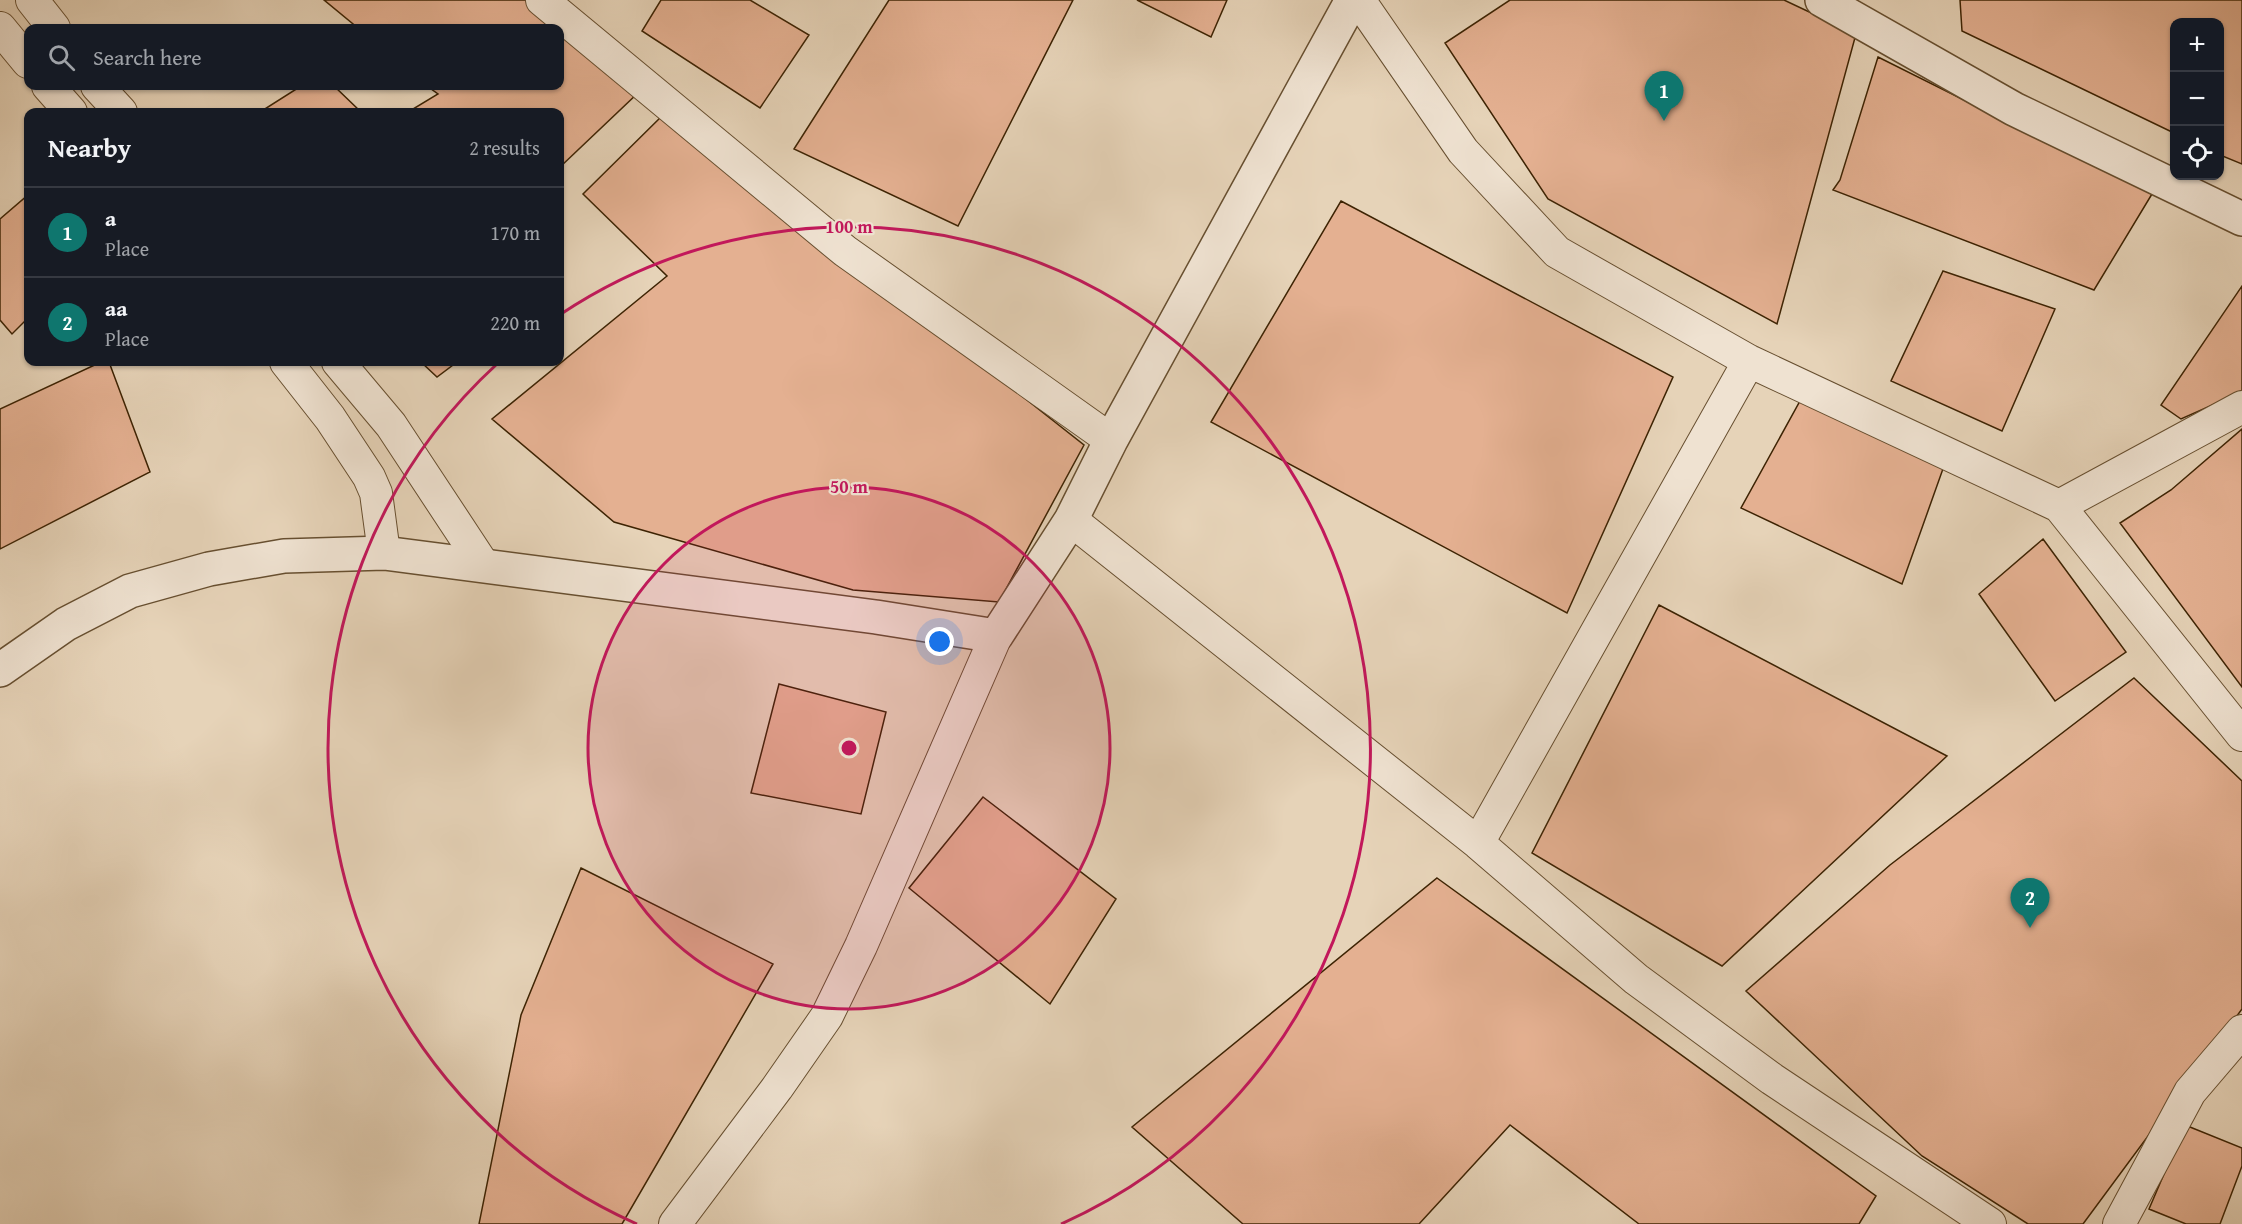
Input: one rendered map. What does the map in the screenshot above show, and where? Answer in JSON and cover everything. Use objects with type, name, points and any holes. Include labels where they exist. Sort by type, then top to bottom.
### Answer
[{"type":"street","points":[[32,0],[51,24]]},
{"type":"street","points":[[542,0],[845,251],[1111,440]]},
{"type":"street","points":[[675,1224],[777,1089],[827,1016],[861,946],[996,636],[1071,520],[1111,440],[1352,0]]},
{"type":"street","points":[[1359,0],[1462,151],[1557,252],[1749,361],[2059,506],[2242,735]]},
{"type":"street","points":[[1822,0],[2014,109],[2242,219]]},
{"type":"street","points":[[1874,0],[1882,34]]},
{"type":"street","points":[[0,28],[24,57]]},
{"type":"street","points":[[52,90],[67,108]]},
{"type":"street","points":[[101,90],[117,108]]},
{"type":"street","points":[[1478,843],[1749,361]]},
{"type":"street","points":[[289,366],[330,418],[369,477],[376,493],[384,553]]},
{"type":"street","points":[[342,366],[391,425],[484,567]]},
{"type":"street","points":[[2059,506],[2242,408]]},
{"type":"street","points":[[1071,520],[1478,843],[1645,985],[1772,1079],[1990,1224]]},
{"type":"street","points":[[0,670],[66,624],[130,591],[209,569],[284,556],[384,553],[864,616],[996,636]]},
{"type":"street","points":[[2119,1224],[2190,1092],[2242,1031]]},
{"type":"building","points":[[324,0],[527,0],[557,24],[353,24]]},
{"type":"building","points":[[661,0],[750,0],[809,35],[760,108],[642,31]]},
{"type":"building","points":[[889,0],[1073,0],[958,226],[794,149]]},
{"type":"building","points":[[1137,0],[1227,0],[1211,37]]},
{"type":"building","points":[[1510,0],[1784,0],[1856,34],[1777,324],[1548,199],[1445,43]]},
{"type":"building","points":[[1960,0],[2242,0],[2242,164],[2224,157],[2224,18],[2170,18],[2170,131],[1962,31]]},
{"type":"building","points":[[564,30],[640,91],[564,163],[564,108],[415,108],[438,94],[432,90],[564,90]]},
{"type":"building","points":[[1878,57],[2152,194],[2094,290],[1833,190],[1840,180]]},
{"type":"building","points":[[295,90],[338,90],[357,108],[266,108]]},
{"type":"building","points":[[664,114],[1084,445],[999,602],[853,590],[614,522],[492,419],[557,366],[564,366],[564,360],[667,276],[583,194]]},
{"type":"building","points":[[24,198],[24,322],[12,334],[0,320],[0,219]]},
{"type":"building","points":[[1341,201],[1673,377],[1567,613],[1211,422]]},
{"type":"building","points":[[1943,271],[2055,309],[2002,431],[1891,381]]},
{"type":"building","points":[[2242,286],[2242,392],[2181,419],[2161,405]]},
{"type":"building","points":[[92,366],[110,366],[150,472],[0,549],[0,409]]},
{"type":"building","points":[[425,366],[452,366],[437,377]]},
{"type":"building","points":[[1800,401],[1944,466],[1902,584],[1741,508]]},
{"type":"building","points":[[2242,429],[2242,687],[2120,523],[2171,490]]},
{"type":"building","points":[[2043,539],[2126,652],[2055,701],[1979,594]]},
{"type":"building","points":[[1659,605],[1947,756],[1722,966],[1532,853]]},
{"type":"building","points":[[2134,678],[2242,781],[2242,1009],[2083,1224],[2028,1224],[1922,1156],[1746,991],[1890,865]]},
{"type":"building","points":[[779,684],[886,712],[861,814],[751,793]]},
{"type":"building","points":[[983,797],[1116,899],[1050,1004],[909,888]]},
{"type":"building","points":[[581,868],[773,964],[622,1224],[479,1224],[521,1015]]},
{"type":"building","points":[[1437,878],[1876,1196],[1859,1224],[1639,1224],[1510,1125],[1419,1224],[1243,1224],[1132,1127]]},
{"type":"building","points":[[2185,1125],[2242,1148],[2242,1166],[2220,1224],[2186,1224],[2149,1209]]},
{"type":"place","name":"a","points":[[1664,121]]},
{"type":"place","name":"aa","points":[[2030,928]]}]
